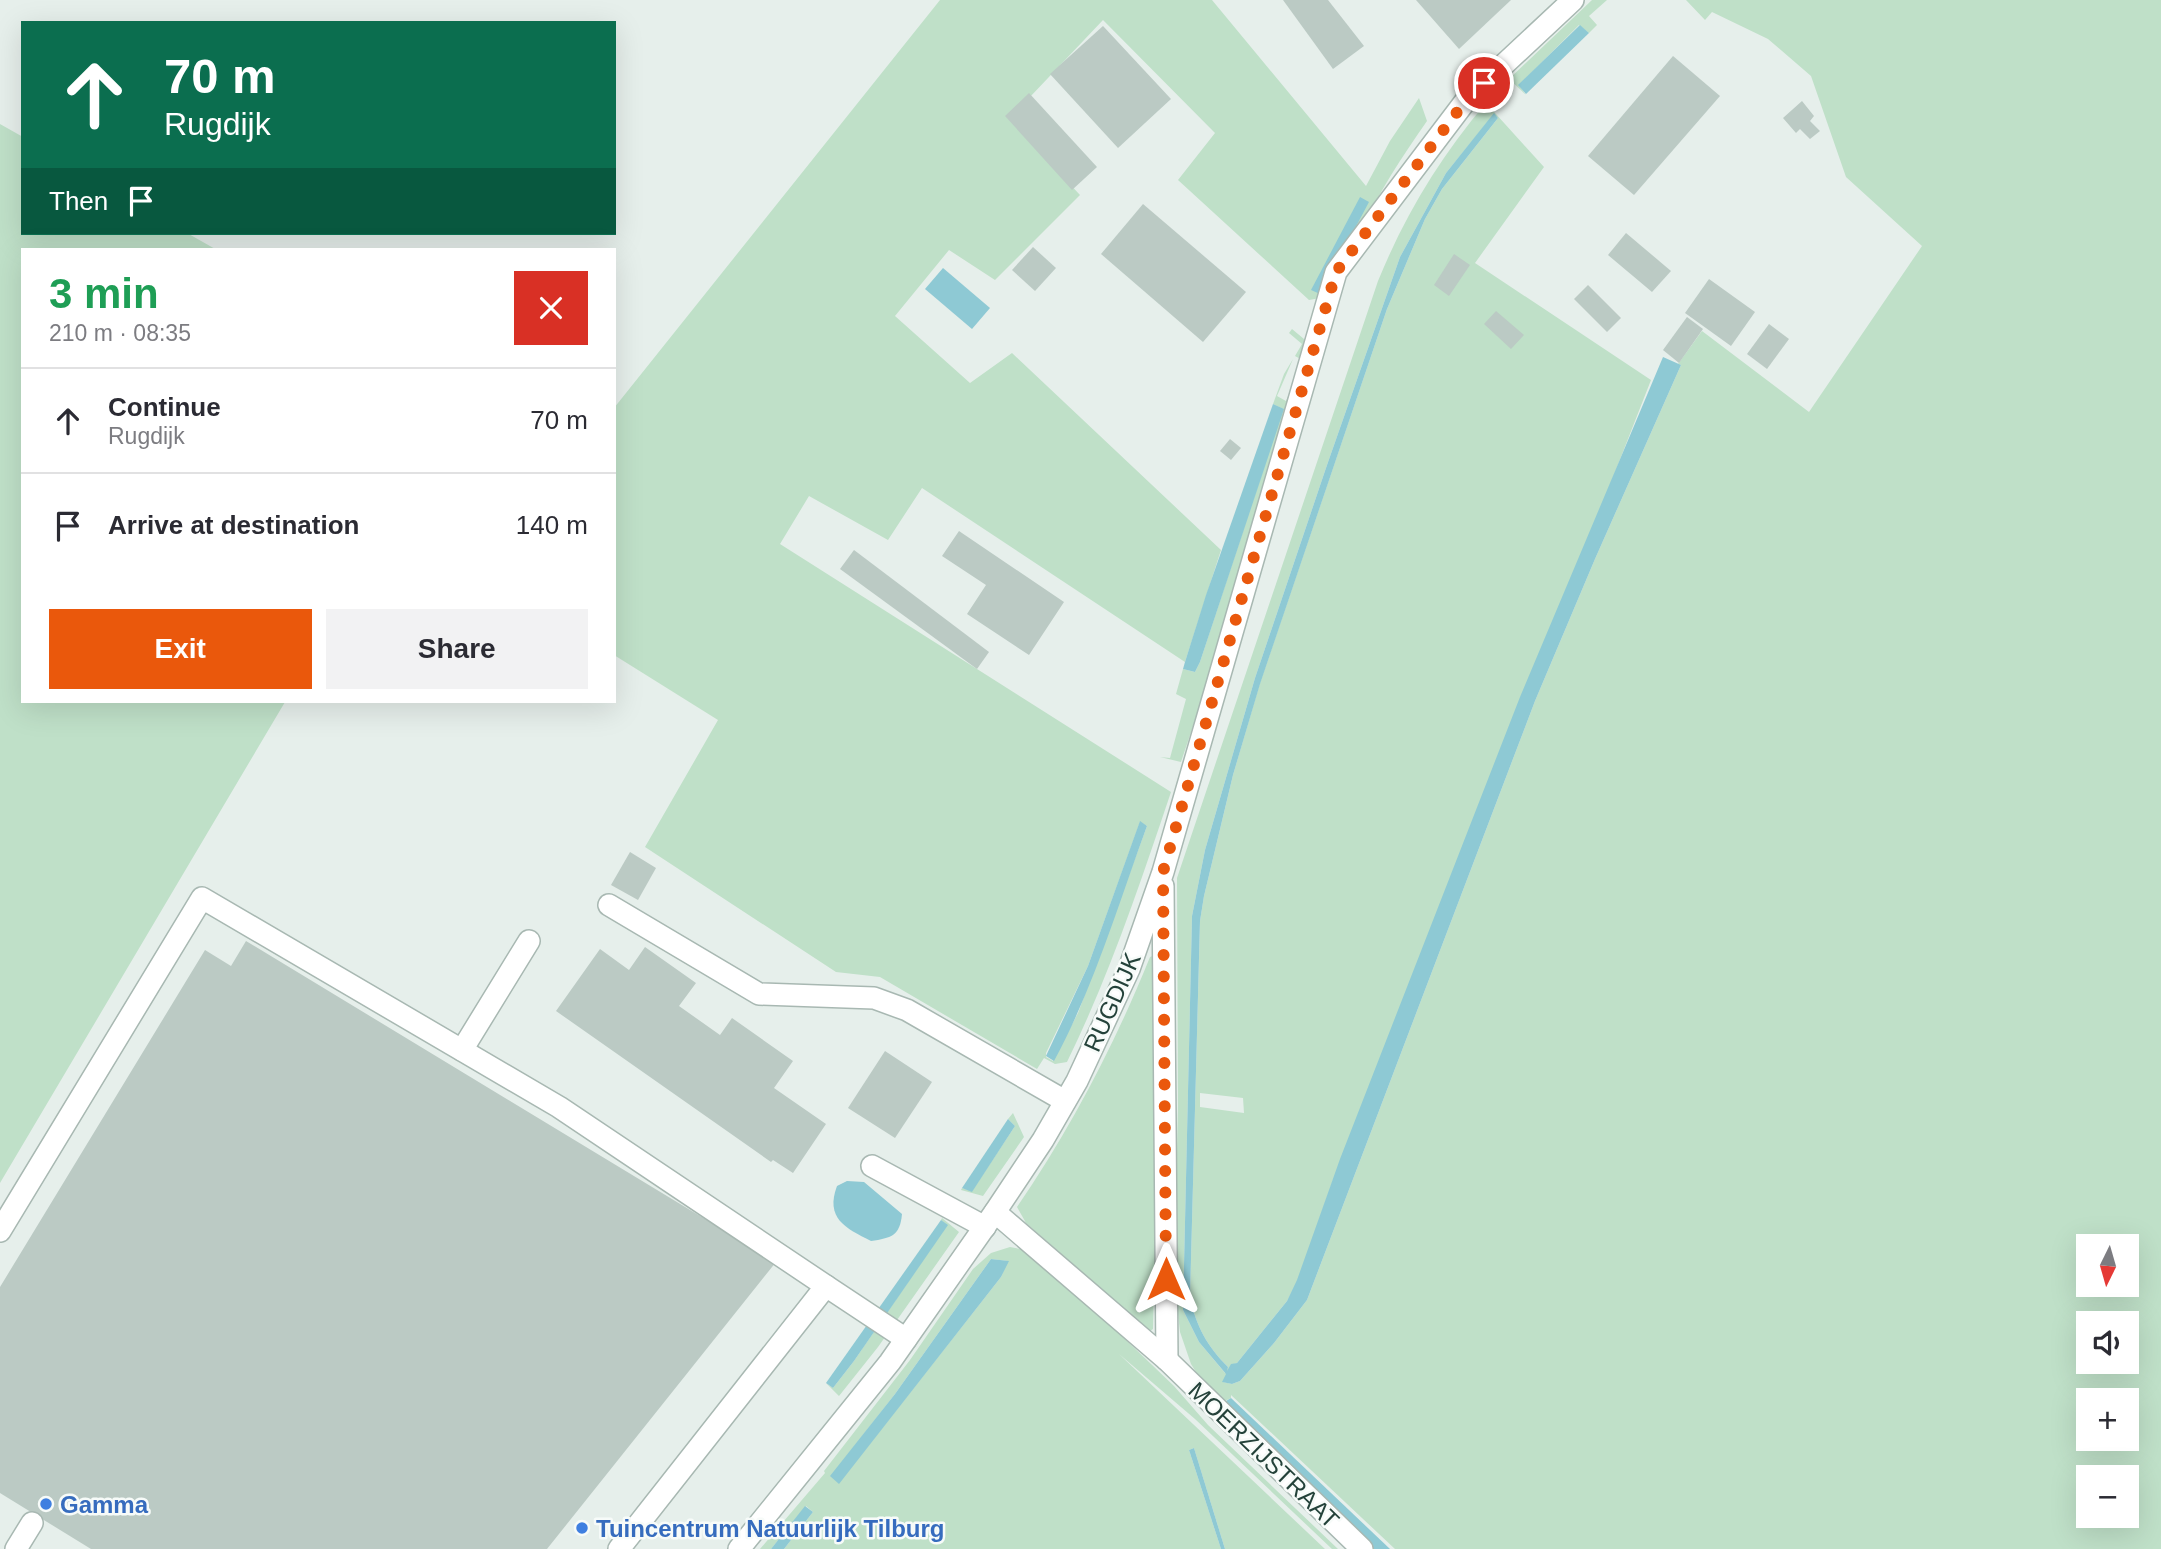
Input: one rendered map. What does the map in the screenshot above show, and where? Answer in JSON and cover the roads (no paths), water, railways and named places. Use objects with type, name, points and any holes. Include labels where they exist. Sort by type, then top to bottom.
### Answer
[{"type":"street","name":"RUGDIJK","points":[[739,1549],[906,1339],[990,1220],[1077,1081],[1129,970],[1163,872],[1336,272],[1467,99],[1573,0]]},
{"type":"street","name":"MOERZIJSTRAAT","points":[[1163,872],[1167,1360]]},
{"type":"street","points":[[0,1231],[202,898],[559,1107],[906,1339]]},
{"type":"street","points":[[609,905],[759,994],[874,998],[907,1010],[1065,1101]]},
{"type":"street","points":[[462,1050],[529,941]]},
{"type":"street","name":"MOERZIJSTRAAT","points":[[872,1166],[990,1220],[1167,1360],[1362,1549]]},
{"type":"street","points":[[629,1546],[826,1286]]},
{"type":"street","points":[[16,1549],[32,1523]]},
{"type":"water","points":[[1580,25],[1589,33],[1526,94],[1518,85]]},
{"type":"water","points":[[1494,113],[1498,118],[1442,189],[1425,219],[1387,309],[1260,684],[1233,775],[1204,896],[1200,921],[1190,1297],[1203,1335],[1228,1367],[1227,1371],[1231,1364],[1237,1363],[1287,1301],[1297,1280],[1340,1159],[1520,697],[1663,357],[1681,365],[1535,701],[1307,1300],[1240,1381],[1232,1384],[1222,1382],[1226,1374],[1199,1342],[1183,1310],[1192,916],[1205,850],[1255,678],[1400,257],[1446,173]]},
{"type":"water","points":[[1360,197],[1369,202],[1320,294],[1311,290]]},
{"type":"water","points":[[943,268],[990,308],[972,329],[925,289]]},
{"type":"water","points":[[1273,404],[1284,409],[1200,662],[1195,672],[1183,669],[1206,595]]},
{"type":"water","points":[[1140,821],[1147,826],[1115,916],[1081,1004],[1054,1061],[1046,1056],[1088,966]]},
{"type":"water","points":[[1008,1119],[1015,1126],[972,1192],[962,1188]]},
{"type":"water","points":[[847,1181],[864,1182],[902,1214],[899,1227],[893,1235],[871,1241],[840,1221],[834,1206],[834,1197],[837,1186]]},
{"type":"water","points":[[941,1220],[948,1225],[833,1388],[826,1383]]},
{"type":"water","points":[[991,1259],[1009,1261],[1001,1277],[839,1484],[830,1476],[895,1394]]},
{"type":"water","points":[[1231,1398],[1390,1549],[1374,1549],[1221,1404]]},
{"type":"water","points":[[1194,1448],[1225,1549],[1221,1549],[1189,1450]]},
{"type":"water","points":[[805,1506],[813,1512],[784,1549],[771,1549]]},
{"type":"place","name":"Gamma","points":[[46,1504]]},
{"type":"place","name":"Tuincentrum Natuurlijk Tilburg","points":[[582,1528]]}]
